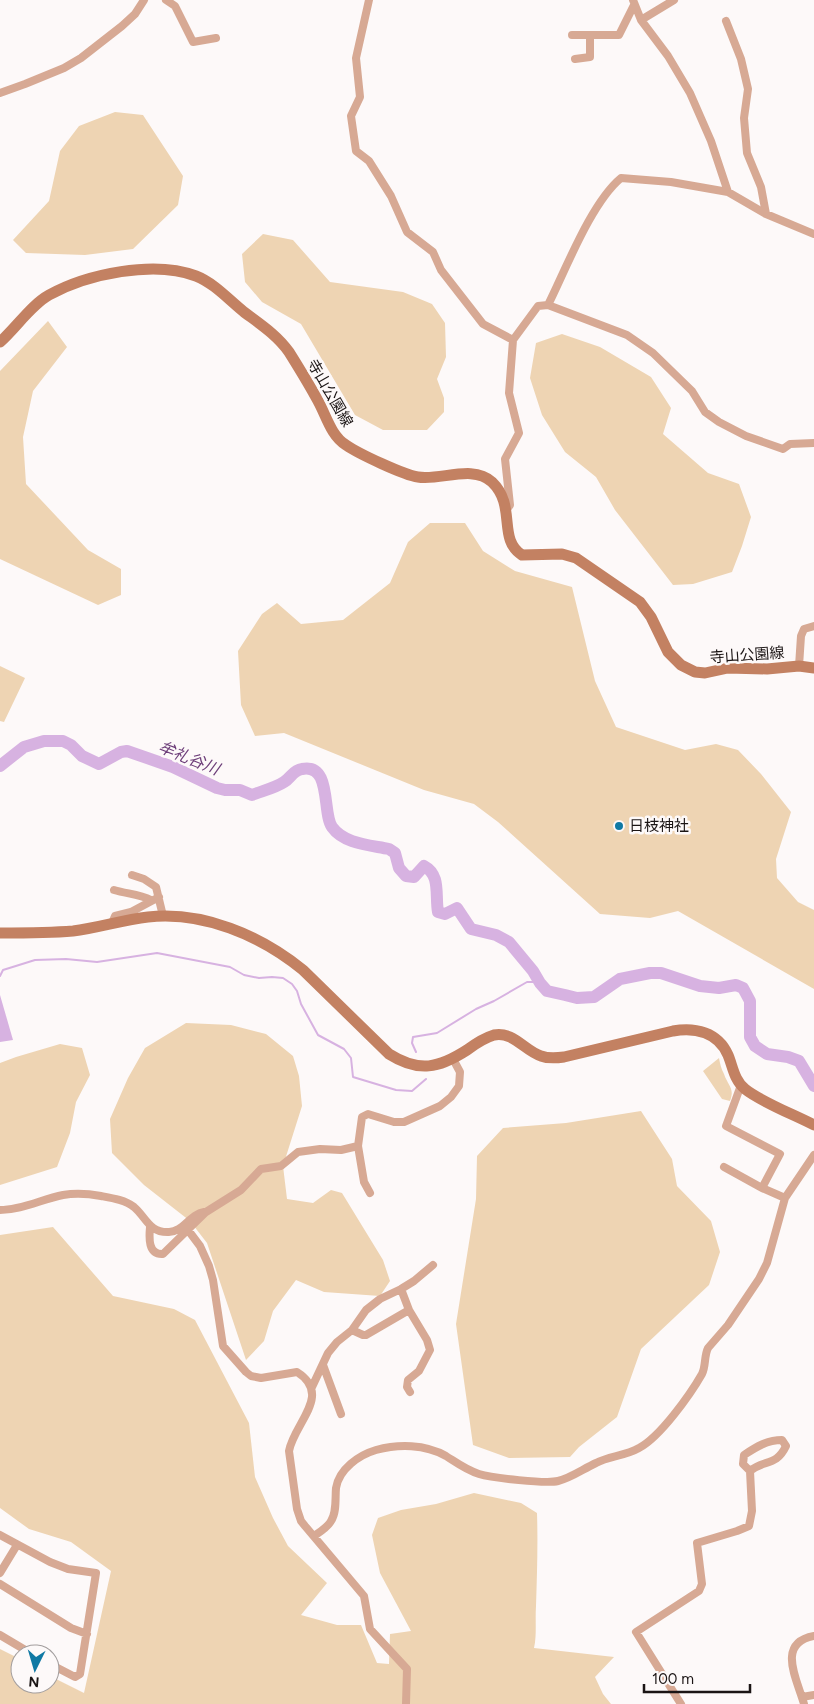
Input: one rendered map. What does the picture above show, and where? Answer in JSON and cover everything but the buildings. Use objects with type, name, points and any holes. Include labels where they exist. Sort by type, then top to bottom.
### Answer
[{"type":"main road","name":"寺山公園線","points":[[0,342],[41,300],[64,287],[86,279],[126,271],[145,270],[181,272],[197,277],[212,286],[276,336],[292,357],[317,399],[333,431],[343,444],[417,477],[466,474],[479,475],[489,480],[501,492],[507,509],[509,542],[516,552],[522,555],[562,554],[576,558],[640,602],[651,618],[668,652],[686,668],[706,673],[728,668],[767,669],[799,666],[814,668]]},
{"type":"main road","points":[[0,933],[75,931],[140,918],[163,916],[200,920],[221,925],[280,952],[303,970],[381,1046],[400,1061],[425,1066],[444,1063],[485,1038],[496,1035],[506,1035],[538,1055],[553,1058],[686,1029],[698,1030],[716,1039],[724,1047],[735,1077],[741,1085],[755,1096],[814,1125]]},
{"type":"street","points":[[0,93],[64,68],[82,58],[135,14],[144,0]]},
{"type":"street","points":[[166,0],[175,6],[193,42],[216,38]]},
{"type":"street","points":[[369,0],[356,58],[360,97],[351,116],[356,150],[369,161],[391,196],[407,232],[433,252],[442,270],[483,324],[512,340]]},
{"type":"street","points":[[641,20],[674,0]]},
{"type":"street","points":[[634,2],[641,20],[668,56],[690,93],[728,192]]},
{"type":"street","points":[[572,36],[619,35],[634,2]]},
{"type":"street","points":[[726,21],[741,59],[748,89],[744,118],[747,153],[761,187],[766,214]]},
{"type":"street","points":[[575,59],[590,58],[590,36]]},
{"type":"street","points":[[548,305],[593,214],[621,178],[671,182],[728,192],[766,214],[814,234]]},
{"type":"street","points":[[507,509],[510,505],[505,459],[519,433],[509,393],[512,340],[538,306],[548,305],[627,334],[640,342],[692,391],[704,412],[746,436],[783,449],[790,444],[814,442]]},
{"type":"street","points":[[799,666],[801,636],[804,629],[814,626]]},
{"type":"street","points":[[132,875],[144,879],[156,887],[163,916]]},
{"type":"street","points":[[114,890],[126,894],[142,895],[151,900]]},
{"type":"street","points":[[112,923],[115,916],[131,912],[159,897]]},
{"type":"street","points":[[370,1193],[364,1182],[358,1146],[362,1117],[368,1114],[394,1122],[404,1122],[440,1106],[451,1097],[459,1086],[460,1072],[453,1059]]},
{"type":"street","points":[[741,1085],[726,1126],[780,1154],[762,1188]]},
{"type":"street","points":[[150,1227],[149,1243],[155,1253],[163,1254],[206,1212],[241,1190],[261,1169],[281,1166],[298,1152],[320,1149],[341,1150],[358,1146]]},
{"type":"street","points":[[314,1536],[331,1522],[337,1485],[341,1475],[358,1458],[376,1450],[398,1447],[426,1448],[445,1456],[464,1469],[482,1474],[546,1483],[559,1481],[597,1462],[640,1448],[652,1438],[692,1389],[704,1370],[708,1348],[728,1325],[759,1279],[767,1263],[785,1198],[814,1155]]},
{"type":"street","points":[[724,1167],[762,1188],[785,1198]]},
{"type":"street","points":[[0,1210],[64,1195],[100,1196],[125,1202],[133,1206],[150,1227],[166,1232],[176,1231],[195,1215],[206,1212]]},
{"type":"street","points":[[188,1230],[200,1246],[209,1266],[213,1280],[222,1346],[251,1376],[261,1378],[297,1372],[312,1387]]},
{"type":"street","points":[[406,1704],[407,1670],[370,1629],[364,1596],[298,1515],[289,1451],[291,1442],[312,1402],[312,1387],[328,1353],[337,1342],[352,1330],[366,1310],[380,1299],[401,1289],[433,1265]]},
{"type":"street","points":[[401,1289],[409,1310],[427,1340],[430,1350],[419,1371],[408,1380],[407,1387],[410,1392]]},
{"type":"street","points":[[352,1330],[366,1335],[409,1310]]},
{"type":"street","points":[[323,1364],[341,1414]]},
{"type":"street","points":[[681,1704],[636,1632],[699,1591],[702,1584],[698,1543],[749,1526],[752,1511],[750,1471],[743,1464],[744,1455],[771,1440],[782,1440],[786,1446],[782,1454],[770,1464],[757,1465],[750,1471]]},
{"type":"street","points":[[0,1535],[50,1562],[68,1569],[96,1573],[80,1674],[75,1676],[60,1669]]},
{"type":"street","points":[[0,1572],[17,1544]]},
{"type":"street","points":[[0,1584],[71,1628],[87,1634]]},
{"type":"street","points":[[0,1635],[15,1644]]},
{"type":"street","points":[[814,1636],[798,1642],[793,1649],[791,1658],[803,1700],[814,1695]]},
{"type":"shaded area","points":[[115,112],[143,115],[183,176],[178,205],[133,249],[85,255],[26,253],[13,240],[49,201],[60,151],[79,126]]},
{"type":"shaded area","points":[[263,234],[293,240],[330,282],[403,292],[432,304],[445,323],[446,357],[437,379],[444,398],[444,412],[427,430],[383,430],[355,415],[301,324],[262,302],[245,282],[242,254]]},
{"type":"shaded area","points":[[48,321],[67,347],[33,391],[23,437],[26,484],[88,550],[121,569],[121,595],[98,605],[0,559],[0,371]]},
{"type":"shaded area","points":[[562,334],[600,347],[651,377],[671,408],[663,434],[708,473],[739,484],[751,517],[732,572],[693,584],[673,585],[615,510],[596,477],[565,452],[542,415],[530,378],[536,343]]},
{"type":"shaded area","points":[[430,523],[465,523],[483,551],[515,571],[572,587],[595,681],[616,727],[685,750],[716,744],[738,750],[761,774],[791,812],[776,859],[777,878],[798,902],[814,910],[814,989],[678,911],[650,918],[600,914],[498,822],[474,804],[424,790],[284,733],[255,736],[241,705],[238,651],[262,614],[277,603],[301,624],[343,620],[390,583],[408,542]]},
{"type":"shaded area","points":[[0,666],[25,678],[4,722],[0,721]]},
{"type":"shaded area","points":[[0,995],[13,1040],[0,1042]]},
{"type":"shaded area","points":[[186,1023],[231,1025],[266,1034],[293,1056],[299,1076],[302,1106],[283,1166],[287,1199],[313,1203],[331,1190],[342,1193],[383,1260],[390,1281],[380,1296],[324,1292],[296,1280],[273,1311],[264,1341],[246,1360],[207,1243],[190,1221],[144,1185],[112,1153],[110,1119],[128,1078],[145,1048]]},
{"type":"shaded area","points":[[60,1044],[82,1048],[90,1075],[76,1102],[70,1133],[57,1167],[0,1185],[0,1063]]},
{"type":"shaded area","points":[[719,1058],[732,1093],[730,1101],[722,1099],[703,1071]]},
{"type":"shaded area","points":[[641,1111],[672,1159],[677,1186],[711,1221],[720,1252],[709,1285],[641,1349],[617,1417],[579,1447],[570,1457],[509,1458],[473,1445],[456,1324],[476,1199],[477,1156],[503,1128],[566,1123]]},
{"type":"shaded area","points":[[53,1227],[113,1296],[174,1309],[195,1320],[249,1423],[255,1477],[273,1518],[288,1546],[327,1583],[301,1615],[337,1625],[361,1625],[377,1663],[389,1664],[390,1634],[411,1631],[380,1573],[372,1535],[378,1518],[401,1510],[436,1504],[474,1493],[521,1503],[537,1513],[536,1633],[534,1648],[614,1657],[595,1677],[603,1694],[611,1704],[0,1704],[0,1649],[10,1654],[10,1694],[60,1694],[60,1681],[84,1693],[111,1571],[71,1542],[29,1529],[0,1508],[0,1235]]},
{"type":"waterway","name":"牟礼谷川","points":[[0,766],[24,747],[44,741],[63,741],[71,745],[82,756],[99,764],[121,752],[127,751],[173,767],[217,788],[240,790],[252,795],[273,788],[286,780],[294,772],[302,769],[311,769],[318,774],[322,781],[329,820],[337,833],[358,843],[389,849],[395,853],[399,868],[406,876],[414,877],[424,866],[433,875],[435,880],[438,912],[445,914],[457,908],[471,929],[496,935],[509,942],[547,991],[577,998],[594,997],[620,979],[650,973],[661,973],[700,986],[719,988],[736,985],[743,988],[750,1001],[750,1037],[755,1046],[767,1054],[788,1057],[799,1061],[814,1086]]},
{"type":"waterway","points":[[0,976],[3,970],[35,960],[66,959],[97,962],[157,953],[230,967],[244,975],[259,978],[283,978],[292,984],[297,991],[301,1004],[318,1035],[344,1049],[351,1058],[353,1077],[396,1090],[412,1091],[426,1079]]},
{"type":"waterway","points":[[416,1052],[412,1043],[413,1037],[437,1033],[476,1009],[527,982],[539,982]]},
{"type":"place","name":"日枝神社","points":[[619,826]]}]
